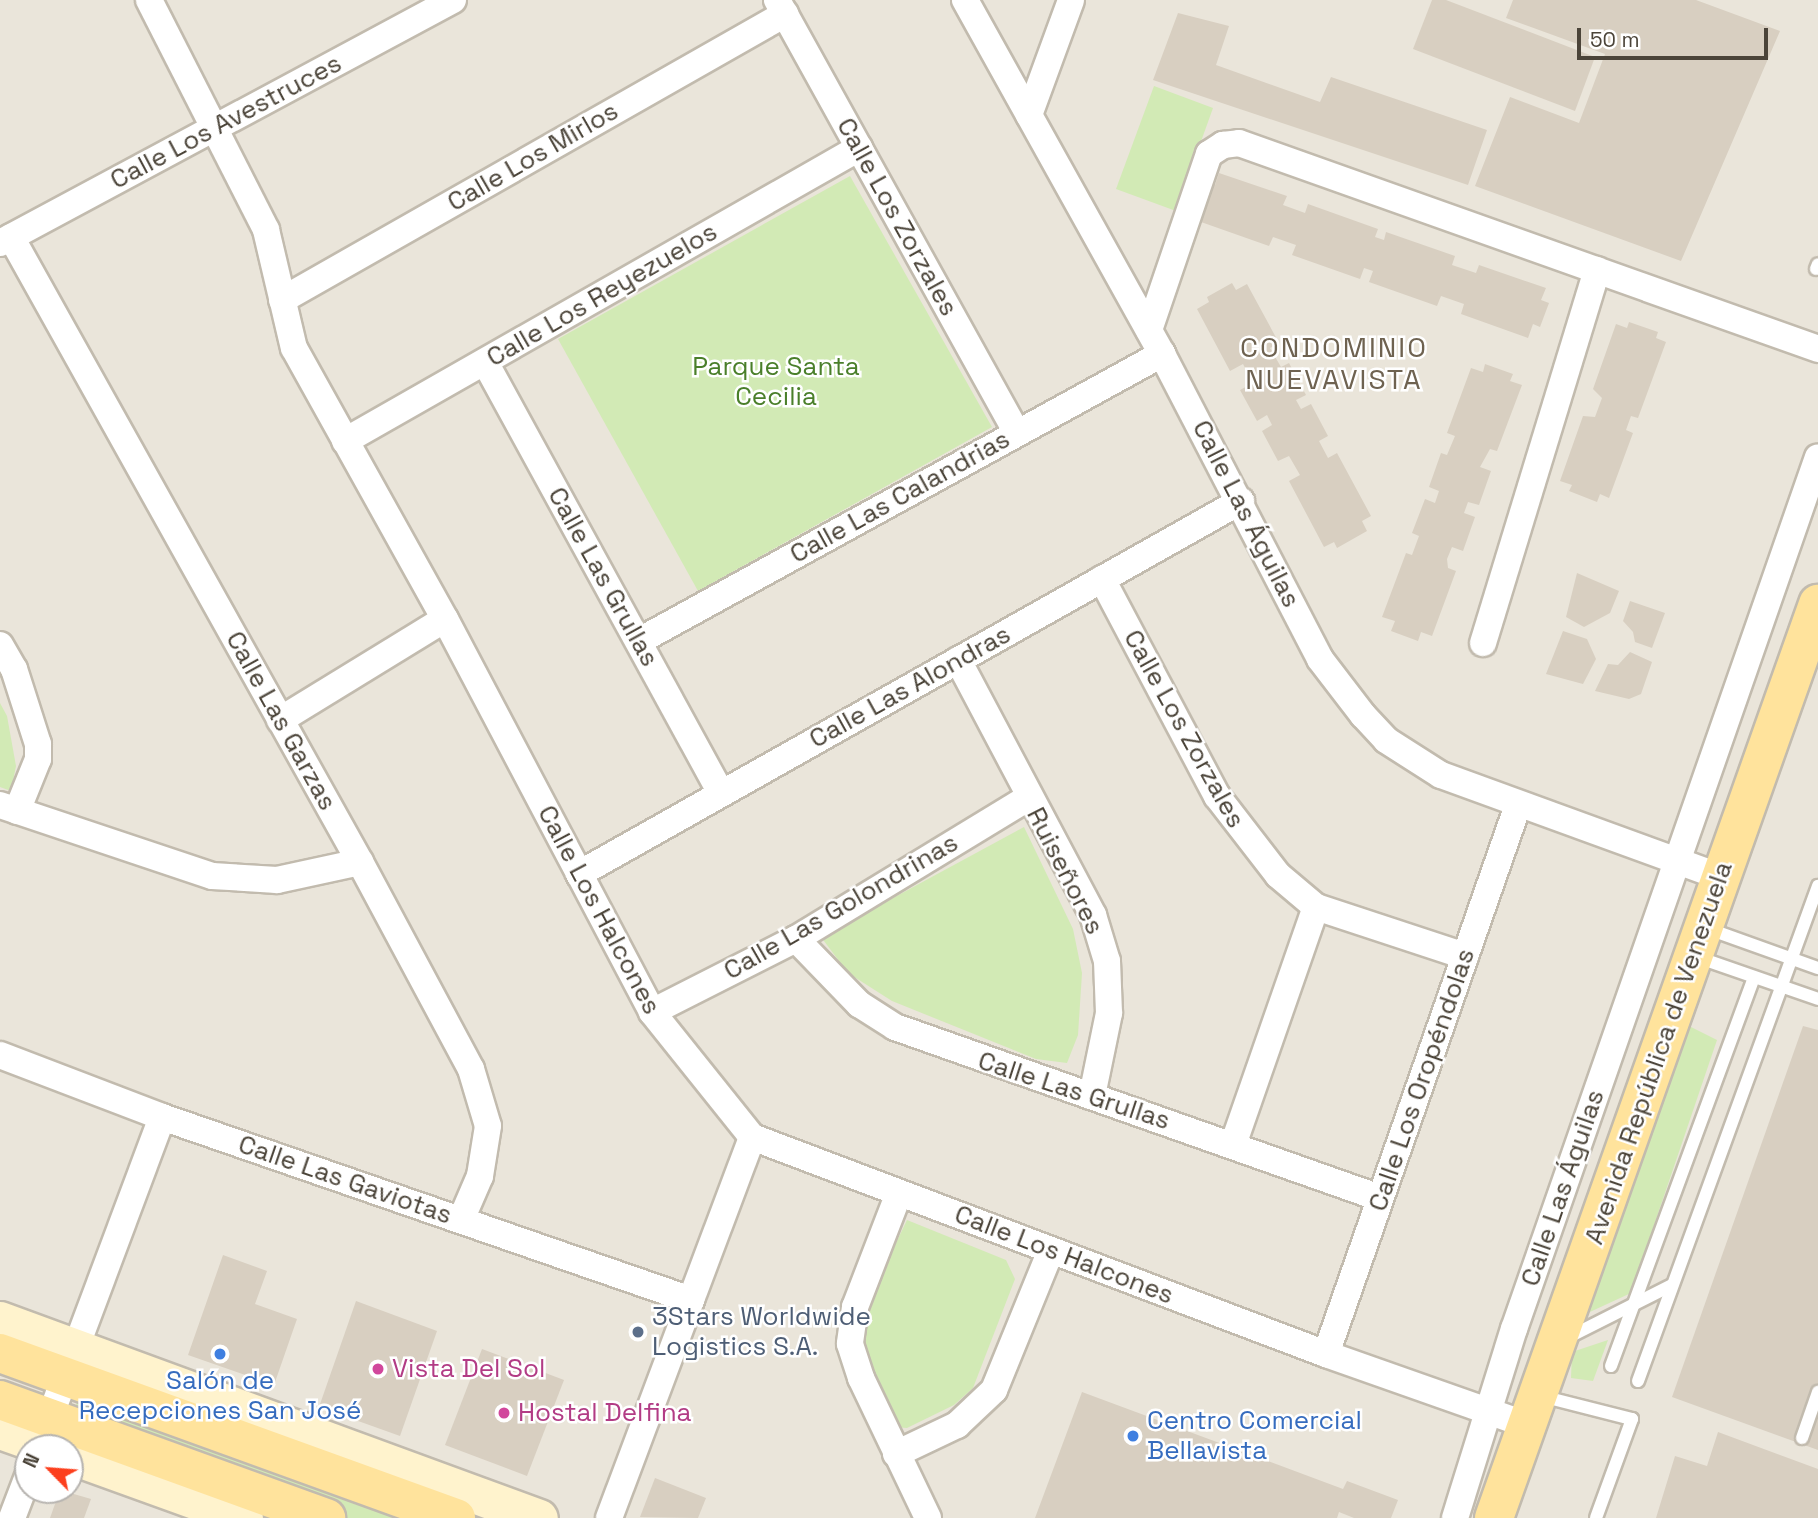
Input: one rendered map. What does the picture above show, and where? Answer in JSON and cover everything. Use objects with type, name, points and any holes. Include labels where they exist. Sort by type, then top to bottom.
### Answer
[{"type":"main road","name":"Avenida República de Venezuela","points":[[1493,1512],[1533,1410],[1818,604]]},
{"type":"main road","points":[[0,1320],[70,1362],[456,1518]]},
{"type":"main road","points":[[0,1353],[70,1362],[539,1518]]},
{"type":"main road","points":[[0,1400],[33,1434]]},
{"type":"main road","points":[[84,1458],[326,1518]]},
{"type":"main road","points":[[84,1461],[244,1518]]},
{"type":"street","name":"Calle Los Halcones","points":[[149,0],[217,127],[266,230],[294,348],[445,619],[652,1012],[752,1137],[1326,1354],[1487,1410],[1533,1410]]},
{"type":"street","name":"Calle Los Avestruces","points":[[6,240],[453,0]]},
{"type":"street","name":"Calle Las Águilas","points":[[965,0],[1162,354],[1241,501],[1320,659],[1363,715],[1416,763],[1518,805],[1721,877]]},
{"type":"street","points":[[1029,115],[1071,0]]},
{"type":"street","name":"Calle Los Zorzales","points":[[781,7],[1017,433]]},
{"type":"street","name":"Calle Los Mirlos","points":[[282,300],[781,7]]},
{"type":"street","points":[[1149,330],[1209,155],[1223,145],[1239,143],[1818,349]]},
{"type":"street","name":"Calle Los Reyezuelos","points":[[345,441],[859,148]]},
{"type":"street","name":"Calle Las Garzas","points":[[6,240],[360,862],[471,1069],[488,1126],[480,1176],[461,1220]]},
{"type":"street","points":[[1483,643],[1597,270]]},
{"type":"street","name":"Calle Las Calandrias","points":[[639,641],[1162,354]]},
{"type":"street","name":"Calle Las Grullas","points":[[485,362],[722,793]]},
{"type":"street","name":"Calle Las Águilas","points":[[1455,1518],[1487,1410],[1818,457]]},
{"type":"street","name":"Calle Las Alondras","points":[[579,874],[1241,501]]},
{"type":"street","name":"Calle Los Zorzales","points":[[1102,579],[1217,796],[1278,875],[1316,908],[1465,956]]},
{"type":"street","points":[[280,720],[445,619]]},
{"type":"street","points":[[0,645],[14,669],[38,744],[38,759],[9,808],[212,876],[277,880],[360,862]]},
{"type":"street","name":"Ruiseñores","points":[[958,660],[1028,798],[1093,915],[1107,961],[1109,1013],[1092,1096]]},
{"type":"street","name":"Calle Las Golondrinas","points":[[652,1012],[796,939],[1028,798]]},
{"type":"street","name":"Calle Los Oropéndolas","points":[[1326,1354],[1518,805]]},
{"type":"street","points":[[1233,1144],[1316,908]]},
{"type":"street","name":"Calle Las Grullas","points":[[796,939],[859,1004],[895,1027],[1380,1198]]},
{"type":"street","name":"Calle Las Gaviotas","points":[[0,1055],[162,1116],[691,1300]]},
{"type":"street","points":[[50,1434],[70,1362],[162,1116]]},
{"type":"street","points":[[609,1518],[752,1137]]},
{"type":"street","points":[[899,1194],[855,1307],[850,1343],[861,1378],[928,1518]]},
{"type":"street","points":[[896,1454],[957,1425],[994,1390],[1051,1250]]},
{"type":"lane","points":[[1637,1381],[1818,886]]},
{"type":"lane","points":[[1699,942],[1791,958],[1818,968]]},
{"type":"lane","points":[[1699,942],[1754,977],[1818,999]]},
{"type":"lane","points":[[1611,1366],[1754,977]]},
{"type":"lane","points":[[1557,1342],[1633,1308],[1672,1285]]},
{"type":"lane","points":[[1802,1438],[1818,1392]]},
{"type":"lane","points":[[1533,1410],[1632,1419],[1596,1518]]},
{"type":"shaded area","points":[[0,0],[1818,0],[1818,1518],[0,1518]]},
{"type":"green space","points":[[1154,86],[1213,108],[1176,211],[1116,189]]},
{"type":"green space","name":"Parque Santa Cecilia","points":[[850,176],[992,427],[698,591],[558,339]]},
{"type":"green space","points":[[0,703],[7,716],[16,766],[11,791],[0,787]]},
{"type":"green space","points":[[1024,827],[1073,929],[1082,973],[1078,1035],[1067,1063],[1036,1059],[892,1001],[848,973],[821,937]]},
{"type":"green space","points":[[1683,1023],[1717,1040],[1631,1293],[1579,1317]]},
{"type":"green space","points":[[907,1220],[1006,1260],[1015,1279],[973,1388],[954,1405],[907,1428],[894,1427],[860,1346],[865,1307]]},
{"type":"green space","points":[[1608,1340],[1593,1381],[1571,1378],[1572,1352]]},
{"type":"green space","points":[[86,1399],[432,1518],[336,1518],[73,1414],[77,1402]]},
{"type":"building","points":[[1432,0],[1446,0],[1595,57],[1575,111],[1413,49]]},
{"type":"building","points":[[1513,0],[1696,0],[1780,31],[1681,261],[1475,186],[1510,97],[1579,123],[1605,54],[1506,18]]},
{"type":"building","points":[[1178,13],[1229,26],[1216,65],[1320,102],[1331,77],[1487,130],[1468,185],[1153,80]]},
{"type":"building","points":[[1219,173],[1287,196],[1283,205],[1305,213],[1308,204],[1378,229],[1375,237],[1384,240],[1386,232],[1455,256],[1452,265],[1476,273],[1479,265],[1546,288],[1541,300],[1549,303],[1540,327],[1533,324],[1528,338],[1461,314],[1464,304],[1441,296],[1437,306],[1369,282],[1373,271],[1364,268],[1360,279],[1292,255],[1296,245],[1273,237],[1269,246],[1201,222],[1205,211],[1198,209],[1207,182],[1215,185]]},
{"type":"building","points":[[1232,283],[1236,290],[1247,284],[1279,343],[1270,348],[1281,367],[1289,363],[1306,395],[1296,400],[1301,409],[1311,404],[1328,436],[1319,441],[1328,458],[1337,453],[1371,516],[1362,521],[1367,531],[1337,548],[1334,542],[1324,547],[1289,481],[1300,475],[1289,456],[1278,461],[1262,431],[1272,425],[1267,415],[1257,421],[1240,390],[1253,383],[1243,364],[1230,371],[1197,309],[1209,302],[1207,297]]},
{"type":"building","points":[[1629,322],[1658,332],[1656,338],[1666,342],[1638,418],[1631,416],[1626,430],[1633,433],[1609,498],[1600,494],[1597,502],[1569,491],[1572,485],[1560,481],[1583,416],[1595,417],[1602,398],[1593,389],[1616,324],[1627,328]]},
{"type":"building","points":[[1485,364],[1513,374],[1510,381],[1522,385],[1497,451],[1490,449],[1480,467],[1491,471],[1479,505],[1468,502],[1464,513],[1475,517],[1463,551],[1452,547],[1447,559],[1448,568],[1456,571],[1432,636],[1421,632],[1418,641],[1391,631],[1395,621],[1382,617],[1406,553],[1412,555],[1419,536],[1412,533],[1425,499],[1435,503],[1439,491],[1429,487],[1441,453],[1447,455],[1455,436],[1447,433],[1471,368],[1483,372]]},
{"type":"building","points":[[1577,573],[1619,591],[1610,613],[1584,627],[1566,617]]},
{"type":"building","points":[[1630,601],[1665,613],[1652,648],[1635,642],[1633,632],[1623,621]]},
{"type":"building","points":[[1563,631],[1587,639],[1596,659],[1583,684],[1546,674]]},
{"type":"building","points":[[1630,652],[1652,662],[1641,694],[1629,699],[1595,691],[1608,664],[1618,665]]},
{"type":"building","points":[[1803,1026],[1818,1030],[1818,1450],[1672,1397]]},
{"type":"building","points":[[223,1255],[267,1271],[255,1304],[297,1319],[274,1385],[188,1355]]},
{"type":"building","name":"Vista Del Sol","points":[[356,1301],[437,1331],[400,1436],[319,1407]]},
{"type":"building","name":"Hostal Delfina","points":[[482,1349],[564,1380],[527,1476],[445,1445]]},
{"type":"building","name":"Centro Comercial Bellavista","points":[[1082,1392],[1343,1489],[1347,1481],[1398,1500],[1391,1518],[1354,1518],[1339,1512],[1337,1518],[1035,1518]]},
{"type":"building","points":[[1718,1432],[1818,1469],[1818,1518],[1656,1518],[1675,1456],[1707,1466]]},
{"type":"building","points":[[655,1478],[706,1498],[698,1518],[640,1517]]},
{"type":"building","points":[[84,1497],[91,1499],[84,1518],[50,1518],[55,1504],[84,1504]]},
{"type":"place","name":"3Stars Worldwide Logistics S.A.","points":[[638,1332]]},
{"type":"place","name":"Salón de Recepciones San José","points":[[220,1354]]},
{"type":"place","name":"Vista Del Sol","points":[[378,1369]]},
{"type":"place","name":"Hostal Delfina","points":[[504,1413]]},
{"type":"place","name":"Centro Comercial Bellavista","points":[[1133,1436]]},
{"type":"district","name":"CONDOMINIO NUEVAVISTA","points":[[1334,363]]}]
